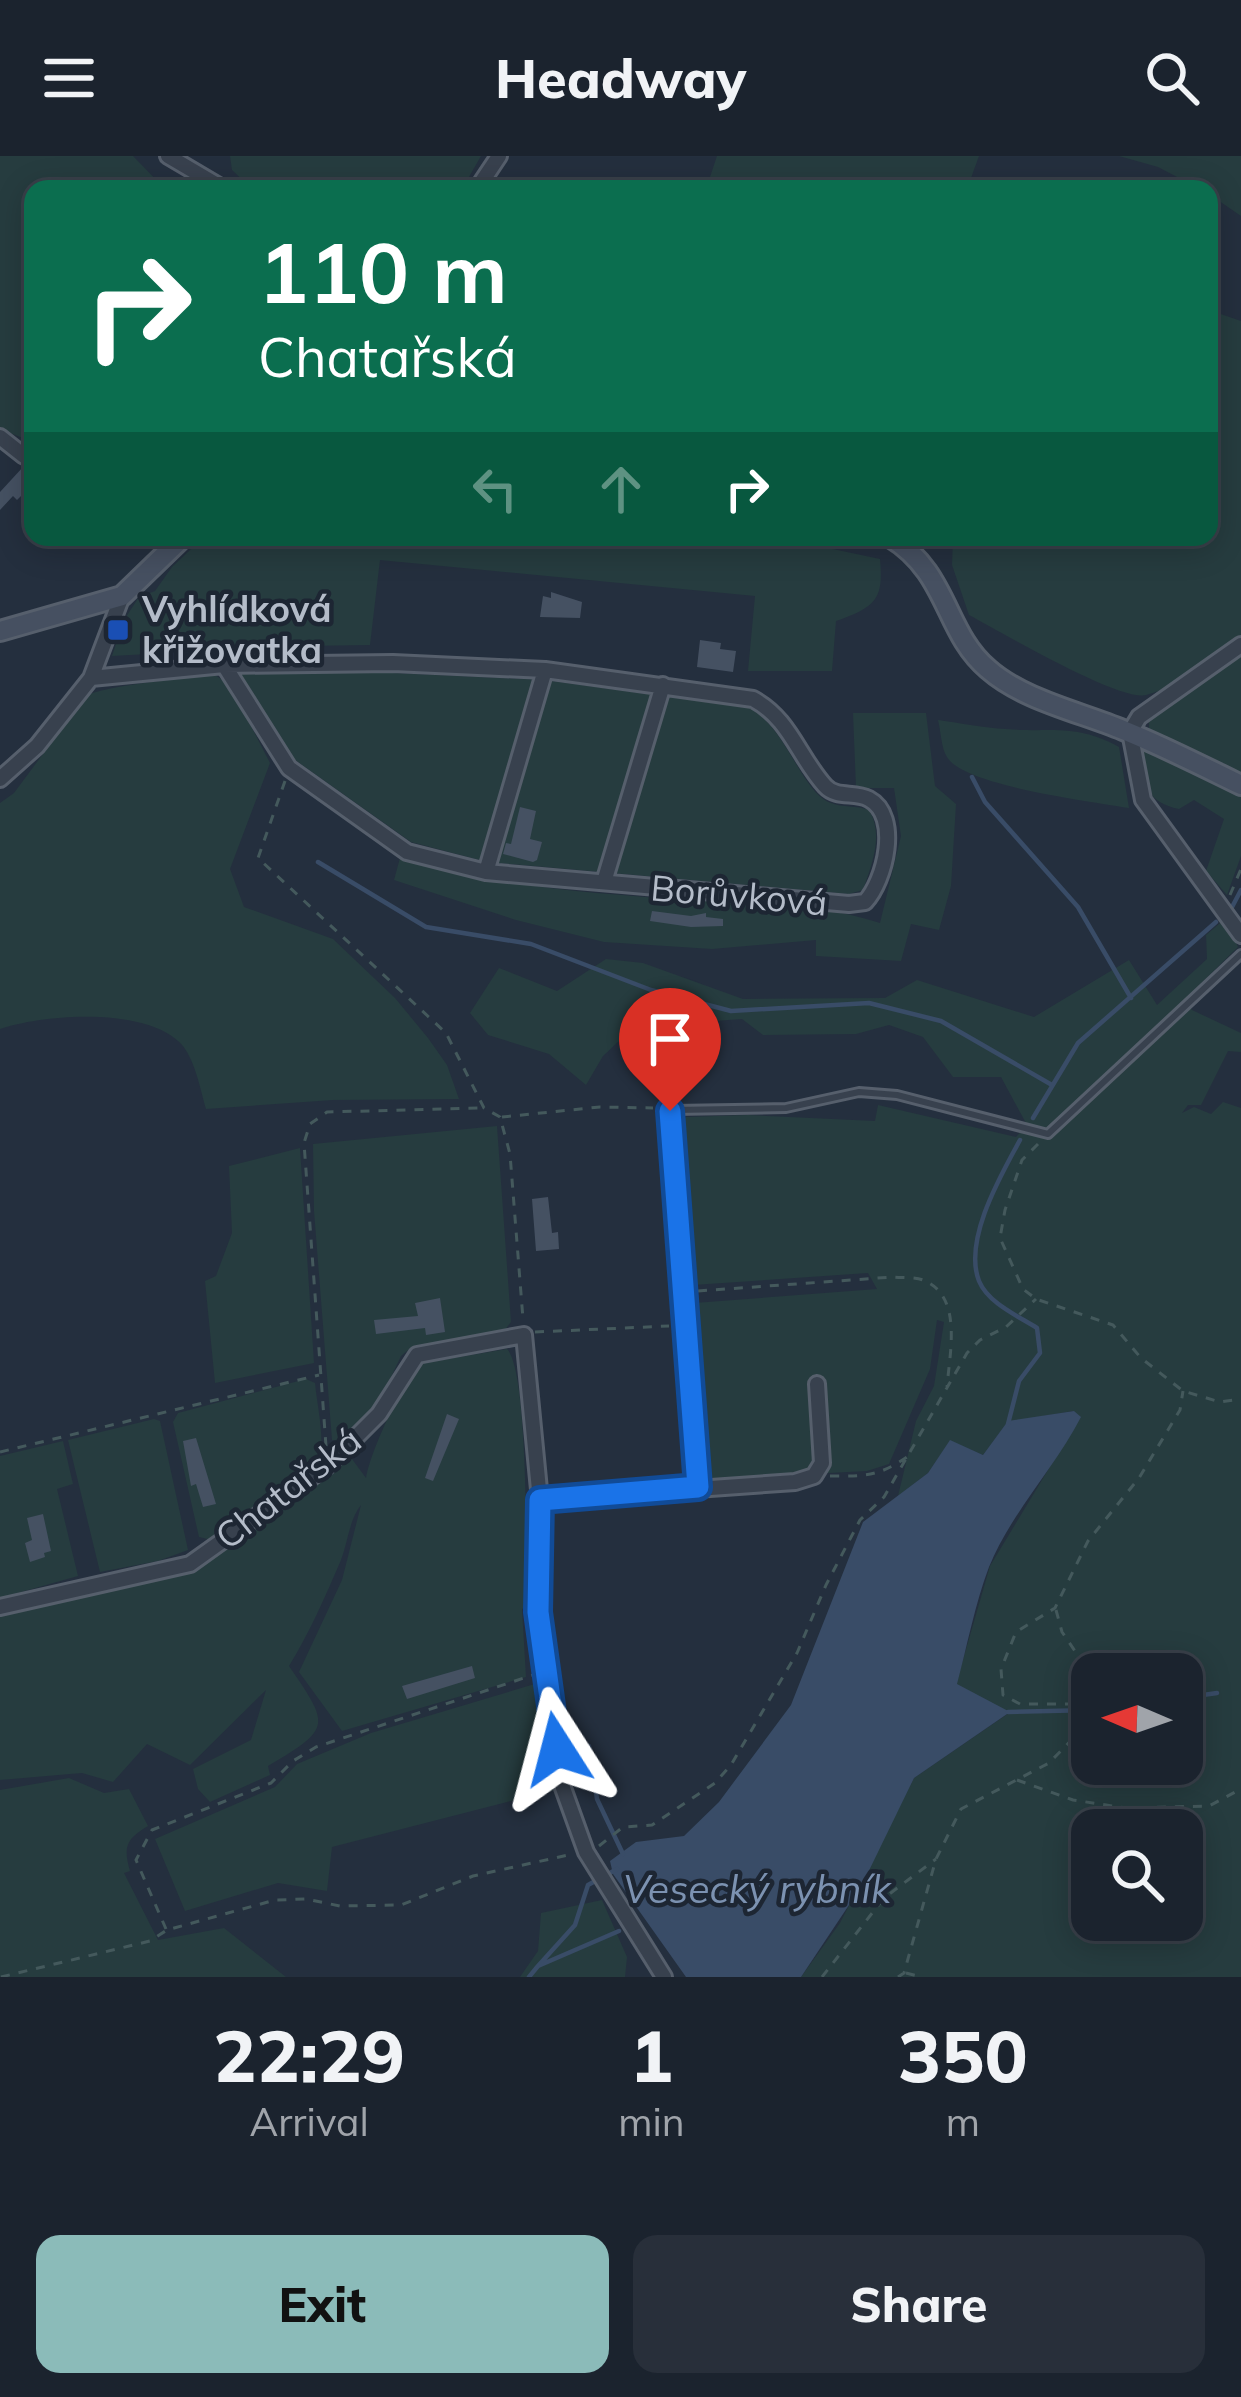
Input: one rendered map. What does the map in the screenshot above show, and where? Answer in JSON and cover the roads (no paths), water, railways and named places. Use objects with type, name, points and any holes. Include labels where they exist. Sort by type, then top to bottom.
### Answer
[{"type":"street","points":[[168,156],[209,180]]},
{"type":"street","points":[[0,437],[24,456]]},
{"type":"street","points":[[0,779],[37,746],[92,678],[122,596],[174,546]]},
{"type":"street","points":[[900,546],[932,574],[965,640],[986,668],[1016,688],[1130,732],[1241,785]]},
{"type":"street","points":[[0,631],[122,596]]},
{"type":"street","points":[[1241,645],[1139,716],[1130,732],[1143,800],[1241,935]]},
{"type":"street","name":"Borůvková","points":[[92,678],[224,665],[393,663],[545,670],[753,699],[780,717],[833,794],[875,802],[884,814],[887,839],[882,867],[872,895],[865,902],[849,904],[486,872],[407,852],[289,768],[224,665]]},
{"type":"street","points":[[486,872],[545,670]]},
{"type":"street","name":"Borůvková","points":[[604,882],[663,685]]},
{"type":"street","points":[[670,1111],[698,1487]]},
{"type":"street","name":"Chatařská","points":[[0,1607],[190,1564],[327,1466],[379,1414],[417,1355],[524,1335],[540,1500]]},
{"type":"street","points":[[664,1977],[586,1852],[563,1788],[538,1612],[540,1500],[795,1482],[814,1476],[822,1463],[817,1384]]},
{"type":"lane","points":[[670,1111],[786,1108],[859,1092],[897,1095],[1048,1134],[1241,954]]},
{"type":"water","name":"Vesecký rybník","points":[[1074,1411],[1081,1417],[989,1567],[957,1684],[1010,1712],[914,1778],[861,1887],[801,1977],[686,1977],[613,1874],[610,1861],[636,1842],[684,1836],[719,1802],[791,1705],[863,1522],[928,1473],[950,1440],[983,1455],[1008,1421]]},
{"type":"waterway","points":[[972,777],[985,802],[1078,907],[1131,998]]},
{"type":"waterway","points":[[318,862],[426,927],[531,944],[651,990],[731,1011],[869,1003],[941,1021],[1052,1085]]},
{"type":"waterway","points":[[1231,909],[1241,890]]},
{"type":"waterway","points":[[1033,1118],[1078,1043],[1216,922]]},
{"type":"waterway","points":[[1008,1424],[1019,1381],[1040,1353],[1037,1328],[989,1296],[975,1265],[986,1208],[1020,1140]]},
{"type":"waterway","points":[[1203,1695],[1217,1693]]},
{"type":"waterway","points":[[1008,1712],[1071,1710]]},
{"type":"waterway","points":[[589,1746],[597,1799],[623,1854]]},
{"type":"waterway","points":[[538,1966],[575,1925],[588,1885],[617,1869]]},
{"type":"waterway","points":[[529,1977],[538,1966],[619,1931]]},
{"type":"place","name":"Vyhlídková křižovatka","points":[[118,630]]}]
